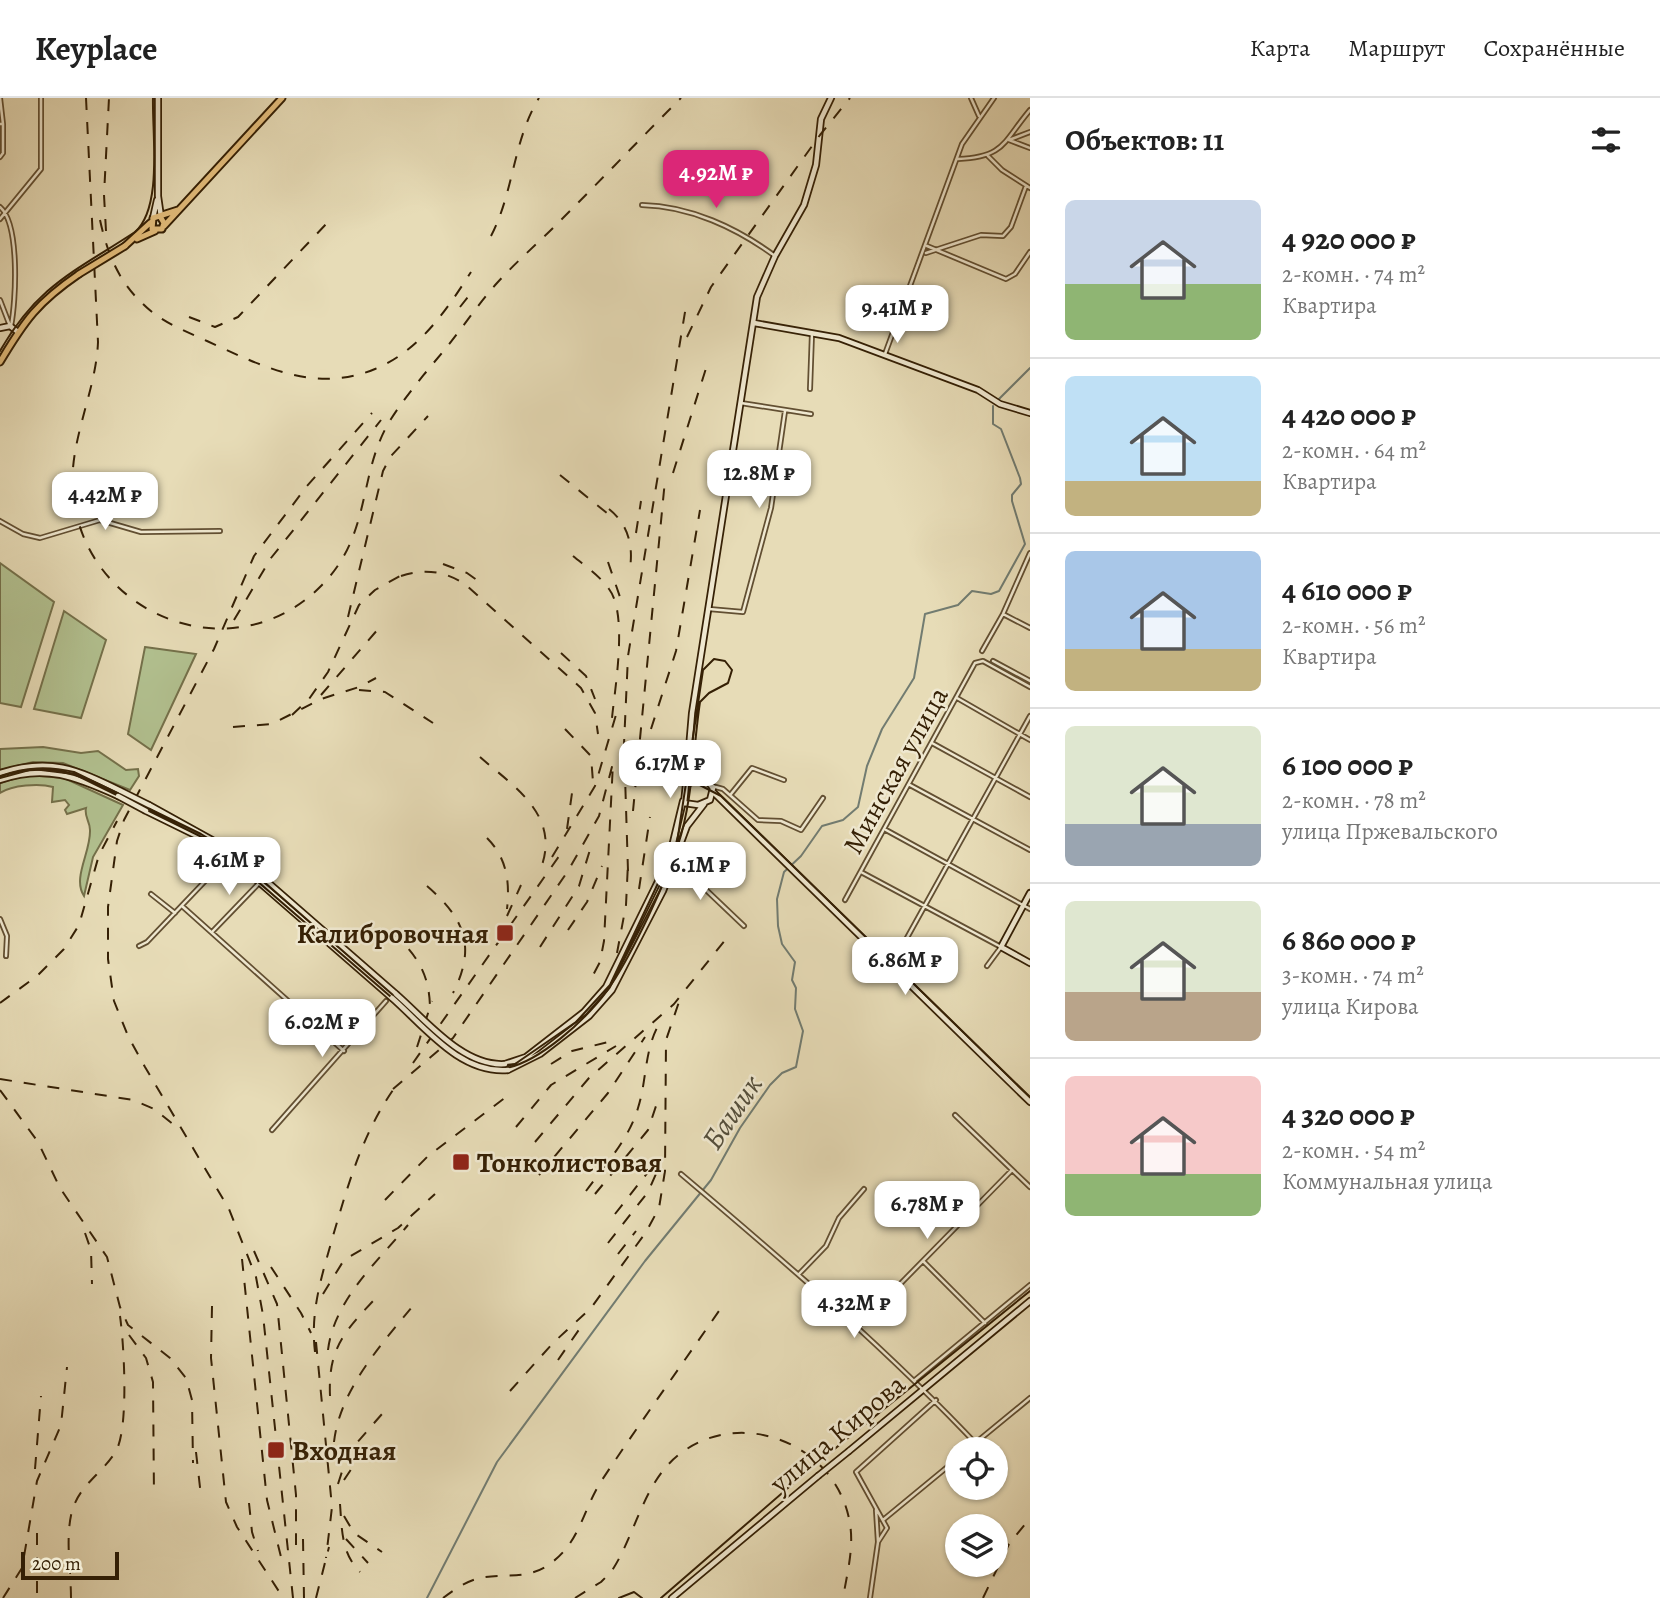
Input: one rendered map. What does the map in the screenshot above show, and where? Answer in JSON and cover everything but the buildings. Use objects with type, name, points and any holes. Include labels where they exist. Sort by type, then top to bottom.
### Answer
[{"type":"main road","points":[[0,362],[18,332],[46,296],[125,246],[164,226],[282,98]]},
{"type":"main road","points":[[506,1067],[526,1057],[598,998],[669,859],[686,784],[692,713],[757,297],[775,256],[804,205],[816,165],[821,119],[831,98]]},
{"type":"main road","points":[[160,99],[158,196],[164,226]]},
{"type":"main road","points":[[155,231],[152,221],[158,196]]},
{"type":"main road","points":[[125,246],[152,221],[181,209]]},
{"type":"main road","points":[[754,323],[812,332],[885,354],[978,390],[1000,404],[1030,413]]},
{"type":"main road","points":[[0,328],[10,326],[18,332]]},
{"type":"main road","points":[[689,756],[723,802],[1030,1102]]},
{"type":"main road","points":[[0,773],[33,765],[61,766],[214,838],[394,996],[468,1056],[506,1067],[540,1055],[602,1002],[626,964],[675,862],[687,826],[706,803],[713,789]]},
{"type":"main road","points":[[0,780],[34,771],[60,773],[119,794]]},
{"type":"main road","points":[[686,784],[705,778]]},
{"type":"main road","points":[[683,801],[691,806],[723,802]]},
{"type":"main road","points":[[147,808],[199,837],[262,880]]},
{"type":"main road","points":[[1030,892],[1001,947],[1030,963]]},
{"type":"main road","name":"улица Кирова","points":[[672,1598],[1030,1301]]},
{"type":"street","points":[[0,98],[3,153],[0,157]]},
{"type":"street","points":[[0,219],[41,169],[41,98]]},
{"type":"street","points":[[971,98],[979,116]]},
{"type":"street","points":[[885,354],[962,144],[994,98]]},
{"type":"street","points":[[1009,140],[1030,110]]},
{"type":"street","points":[[958,159],[988,156],[1009,140],[1030,132]]},
{"type":"street","points":[[1009,140],[1030,148]]},
{"type":"street","points":[[924,253],[981,235],[999,237],[1006,234],[1028,187],[1002,170],[988,156]]},
{"type":"street","points":[[642,205],[687,213],[721,224],[747,235],[775,256]]},
{"type":"street","points":[[0,207],[6,212],[15,255],[10,326]]},
{"type":"street","points":[[926,246],[1006,279],[1015,274],[1030,252]]},
{"type":"street","points":[[0,300],[10,326]]},
{"type":"street","points":[[810,389],[812,332]]},
{"type":"street","points":[[740,403],[811,414]]},
{"type":"street","points":[[709,609],[743,612],[771,508],[785,411]]},
{"type":"street","points":[[0,521],[23,534],[40,538],[100,520],[141,532],[220,531]]},
{"type":"street","points":[[982,651],[1003,614],[1030,553]]},
{"type":"street","points":[[1024,567],[1030,570]]},
{"type":"street","points":[[1003,614],[1030,628]]},
{"type":"street","name":"Минская улица","points":[[845,900],[980,660],[999,670]]},
{"type":"street","points":[[993,661],[1030,681]]},
{"type":"street","points":[[1002,666],[999,670],[1030,687]]},
{"type":"street","points":[[957,698],[1030,740]]},
{"type":"street","points":[[898,954],[1030,716]]},
{"type":"street","points":[[932,743],[1030,797]]},
{"type":"street","points":[[730,794],[752,768],[784,780]]},
{"type":"street","points":[[909,784],[1030,850]]},
{"type":"street","points":[[713,789],[730,794],[758,820],[781,821],[801,830],[823,798]]},
{"type":"street","points":[[886,830],[1030,909]]},
{"type":"street","points":[[139,946],[147,942],[229,856]]},
{"type":"street","points":[[669,859],[744,926]]},
{"type":"street","points":[[862,872],[1001,947],[987,966]]},
{"type":"street","points":[[212,932],[262,880]]},
{"type":"street","points":[[151,894],[175,912]]},
{"type":"street","points":[[182,906],[344,1051]]},
{"type":"street","points":[[0,919],[7,936],[6,956]]},
{"type":"street","points":[[272,1130],[386,1001]]},
{"type":"street","points":[[955,1115],[1030,1187]]},
{"type":"street","points":[[858,1328],[1012,1170]]},
{"type":"street","points":[[681,1174],[799,1274],[924,1388],[970,1437]]},
{"type":"street","points":[[799,1274],[826,1246],[839,1219],[864,1189]]},
{"type":"street","points":[[923,1261],[985,1323]]},
{"type":"street","points":[[915,1380],[1030,1284]]},
{"type":"street","points":[[982,1437],[1030,1398]]},
{"type":"street","points":[[878,1542],[887,1528],[856,1472],[936,1400]]},
{"type":"street","points":[[883,1520],[945,1469]]},
{"type":"street","points":[[870,1598],[878,1542],[876,1509]]},
{"type":"green space","points":[[0,563],[54,602],[21,707],[0,703]]},
{"type":"green space","points":[[64,611],[106,640],[81,718],[34,709]]},
{"type":"green space","points":[[145,647],[196,654],[151,750],[128,734]]},
{"type":"green space","points":[[43,747],[81,753],[98,751],[126,770],[138,769],[139,776],[130,790],[63,763],[33,762],[0,770],[0,749]]},
{"type":"green space","points":[[27,775],[64,778],[123,805],[93,857],[84,896],[80,881],[90,838],[86,808],[67,814],[65,810],[69,805],[65,800],[52,802],[53,787],[33,785],[0,793],[0,783]]},
{"type":"waterway","name":"Башик","points":[[998,400],[1030,368]]},
{"type":"waterway","name":"Башик","points":[[427,1598],[497,1462],[645,1261],[711,1180],[740,1128],[770,1085],[782,1073],[796,1067],[803,1031],[795,1009],[796,988],[792,980],[795,962],[782,944],[778,926],[777,899],[784,872],[801,856],[822,826],[843,820],[858,807],[867,766],[882,729],[914,678],[925,614],[958,605],[972,591],[991,594],[999,591],[1025,544],[1012,501],[1012,495],[1021,484],[1020,478],[1001,429],[993,424],[993,406]]},
{"type":"tram line","points":[[0,351],[14,329],[43,295],[75,270],[135,232],[144,221],[153,188],[153,98]]},
{"type":"tram line","points":[[0,776],[37,768],[74,772],[201,834],[229,851],[459,1053],[475,1063],[491,1067],[515,1064],[576,1022],[610,985],[677,843],[703,670],[714,659],[725,661],[732,670],[728,683],[709,693],[700,702],[690,792],[678,845],[648,916],[620,971],[611,985],[591,1011],[561,1038],[529,1060],[498,1069],[477,1065],[458,1055],[212,842],[74,774],[33,769],[0,778]]},
{"type":"tram line","points":[[689,769],[694,782],[721,796],[1030,1097]]},
{"type":"tram line","points":[[661,1598],[811,1468],[1030,1291]]},
{"type":"tram line","points":[[619,1598],[634,1592],[642,1598]]},
{"type":"railway","points":[[86,98],[98,342],[93,380],[75,455],[73,494],[84,537],[105,572],[134,600],[169,619],[208,628],[248,626],[287,612],[322,585],[350,545],[380,440],[404,401],[497,283],[681,98]]},
{"type":"railway","points":[[106,231],[104,195],[109,98]]},
{"type":"railway","points":[[491,236],[505,202],[524,131],[539,98]]},
{"type":"railway","points":[[687,337],[711,287],[820,135],[850,98]]},
{"type":"railway","points":[[100,220],[110,255],[120,276],[150,310],[174,326],[248,359],[289,374],[310,378],[353,376],[375,369],[405,352],[430,328],[471,272]]},
{"type":"railway","points":[[189,317],[215,327],[238,317],[329,221]]},
{"type":"railway","points":[[460,307],[471,293]]},
{"type":"railway","points":[[628,871],[624,744],[628,656],[687,300]]},
{"type":"railway","points":[[673,473],[708,362]]},
{"type":"railway","points":[[293,1598],[263,1315],[256,1277],[229,1209],[128,1036],[114,1001],[108,959],[108,907],[117,841],[124,820],[214,649],[254,556],[307,486],[372,413]]},
{"type":"railway","points":[[348,617],[383,471],[391,456],[428,416]]},
{"type":"railway","points":[[234,620],[271,558],[381,420]]},
{"type":"railway","points":[[560,475],[613,518]]},
{"type":"railway","points":[[633,811],[665,480]]},
{"type":"railway","points":[[636,533],[641,501]]},
{"type":"railway","points":[[609,509],[622,523],[629,538],[629,574]]},
{"type":"railway","points":[[651,729],[676,651],[700,510]]},
{"type":"railway","points":[[573,556],[601,580],[615,600],[619,651],[612,718]]},
{"type":"railway","points":[[608,562],[620,597]]},
{"type":"railway","points":[[443,564],[467,573],[481,583]]},
{"type":"railway","points":[[292,715],[309,699],[328,672],[359,605],[375,590],[407,572]]},
{"type":"railway","points":[[401,576],[435,572],[467,586],[581,688],[595,713],[598,734]]},
{"type":"railway","points":[[321,695],[379,628]]},
{"type":"railway","points":[[561,653],[586,676],[595,699]]},
{"type":"railway","points":[[233,727],[272,724],[321,699],[359,687],[376,678]]},
{"type":"railway","points":[[359,690],[385,692],[433,723]]},
{"type":"railway","points":[[552,857],[595,786],[618,708]]},
{"type":"railway","points":[[565,729],[591,756],[593,782]]},
{"type":"railway","points":[[480,757],[519,790],[539,816],[546,847],[542,865]]},
{"type":"railway","points":[[393,1089],[453,1038],[568,871],[599,816],[613,763],[604,941],[600,962],[592,977]]},
{"type":"railway","points":[[567,829],[572,793]]},
{"type":"railway","points":[[639,889],[650,817]]},
{"type":"railway","points":[[0,1003],[37,976],[64,949],[79,925],[99,855],[117,821]]},
{"type":"railway","points":[[487,838],[499,854],[506,871],[507,909]]},
{"type":"railway","points":[[540,947],[579,886],[592,843]]},
{"type":"railway","points":[[413,1063],[562,852]]},
{"type":"railway","points":[[617,953],[626,905],[628,863]]},
{"type":"railway","points":[[568,930],[587,902],[602,866]]},
{"type":"railway","points":[[507,916],[521,885]]},
{"type":"railway","points":[[427,886],[450,910],[463,934],[464,961],[453,993]]},
{"type":"railway","points":[[392,932],[409,949],[421,967],[428,986],[430,1010]]},
{"type":"railway","points":[[535,1142],[589,1078],[674,1004],[730,934]]},
{"type":"railway","points":[[510,1391],[553,1343],[591,1308],[646,1232],[659,1208],[665,1171],[666,1040],[681,996]]},
{"type":"railway","points":[[417,1047],[432,1001]]},
{"type":"railway","points":[[586,1191],[616,1151],[634,1119],[641,1097],[648,1055],[659,1024]]},
{"type":"railway","points":[[539,1175],[608,1093],[645,1037]]},
{"type":"railway","points":[[551,1064],[572,1051],[616,1040]]},
{"type":"railway","points":[[516,1127],[551,1085],[616,1046]]},
{"type":"railway","points":[[0,1079],[133,1100],[154,1109],[174,1125]]},
{"type":"railway","points":[[315,1352],[314,1322],[318,1293],[345,1195],[367,1137],[398,1083]]},
{"type":"railway","points":[[0,1090],[38,1142],[60,1188],[107,1257],[120,1307],[128,1325],[170,1358],[186,1378],[192,1400],[193,1463]]},
{"type":"railway","points":[[385,1200],[428,1156],[510,1094]]},
{"type":"railway","points":[[595,1194],[648,1130],[659,1097]]},
{"type":"railway","points":[[608,1243],[648,1192],[660,1165]]},
{"type":"railway","points":[[615,1214],[652,1167]]},
{"type":"railway","points":[[323,1294],[344,1260],[398,1228],[435,1194]]},
{"type":"railway","points":[[328,1350],[332,1332],[348,1298],[408,1225]]},
{"type":"railway","points":[[618,1254],[636,1231]]},
{"type":"railway","points":[[85,1233],[91,1250],[92,1284]]},
{"type":"railway","points":[[254,1251],[277,1304],[296,1495],[296,1545]]},
{"type":"railway","points":[[242,1259],[267,1500],[281,1557]]},
{"type":"railway","points":[[271,1267],[311,1333]]},
{"type":"railway","points":[[330,1396],[332,1366],[339,1343],[373,1301]]},
{"type":"railway","points":[[212,1306],[211,1358],[226,1502],[237,1527],[280,1593]]},
{"type":"railway","points":[[334,1442],[344,1404],[353,1387],[375,1353],[412,1307]]},
{"type":"railway","points":[[443,1598],[462,1585],[479,1578],[536,1572],[560,1555],[574,1536],[600,1483],[721,1308]]},
{"type":"railway","points":[[71,1598],[69,1543],[72,1511],[80,1493],[116,1451],[123,1424],[123,1346],[120,1316]]},
{"type":"railway","points":[[558,1360],[585,1321]]},
{"type":"railway","points":[[129,1335],[146,1358],[153,1382],[154,1495]]},
{"type":"railway","points":[[316,1342],[332,1507],[326,1558]]},
{"type":"railway","points":[[3,1598],[22,1568],[37,1481],[61,1425],[67,1367]]},
{"type":"railway","points":[[35,1469],[41,1396]]},
{"type":"railway","points":[[338,1484],[348,1453],[382,1414]]},
{"type":"railway","points":[[575,1598],[601,1582],[611,1572],[649,1493],[668,1465],[681,1453],[706,1439],[732,1433],[759,1434],[785,1442],[808,1455],[827,1473],[842,1497],[850,1524],[851,1552],[843,1598]]},
{"type":"railway","points":[[196,1452],[201,1496]]},
{"type":"railway","points":[[344,1480],[362,1453]]},
{"type":"railway","points":[[249,1503],[252,1532],[258,1551]]},
{"type":"railway","points":[[340,1504],[346,1549],[360,1572]]},
{"type":"railway","points":[[344,1516],[354,1533],[382,1552]]},
{"type":"railway","points":[[983,1598],[1009,1544],[1030,1518]]},
{"type":"railway","points":[[37,1533],[37,1598]]},
{"type":"railway","points":[[303,1539],[304,1598]]},
{"type":"railway","points":[[346,1539],[368,1563]]},
{"type":"railway","points":[[316,1598],[329,1547]]},
{"type":"place","name":"Калибровочная","points":[[505,933]]},
{"type":"place","name":"Тонколистовая","points":[[461,1162]]},
{"type":"place","name":"Входная","points":[[276,1450]]}]
